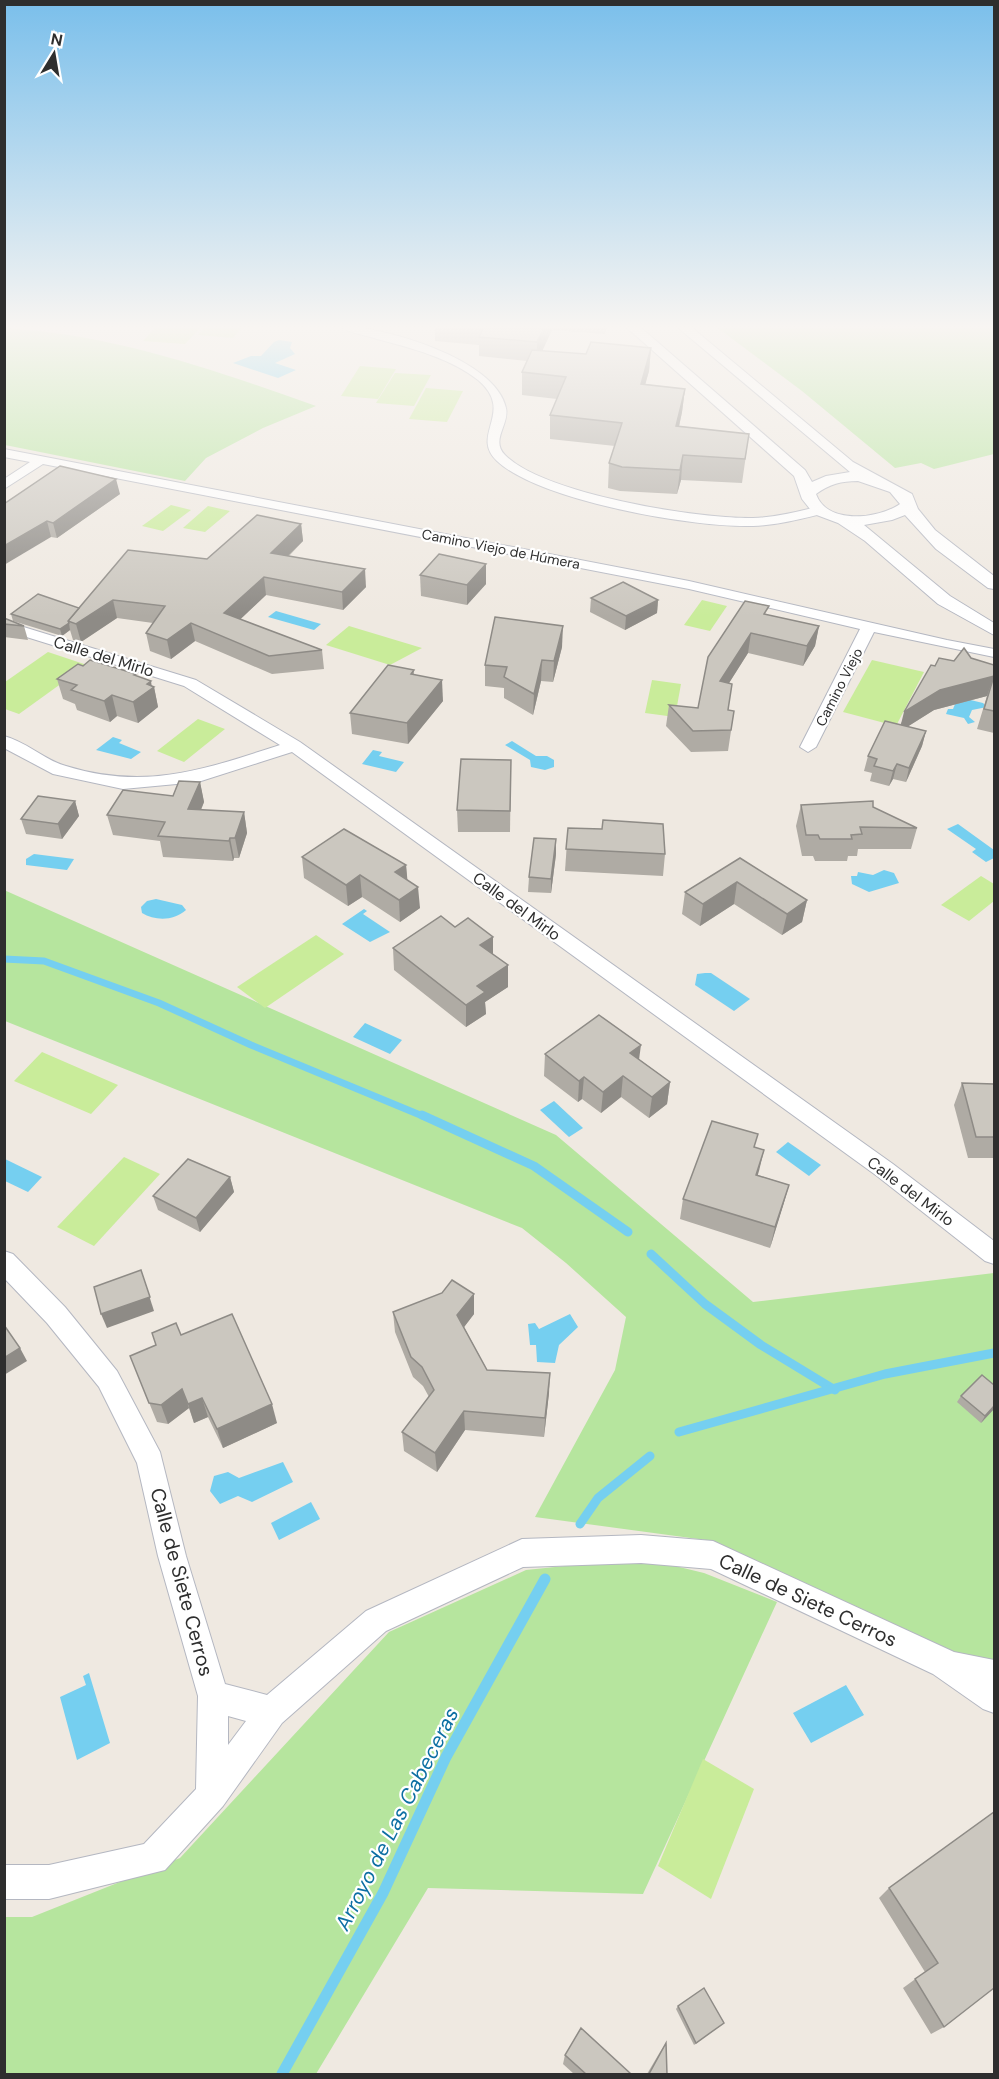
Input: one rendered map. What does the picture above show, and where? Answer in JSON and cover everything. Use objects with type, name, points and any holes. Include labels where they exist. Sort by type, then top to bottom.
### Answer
[{"type":"street","points":[[497,423],[491,439],[502,459],[515,469],[603,500],[715,520],[773,521],[820,510]]},
{"type":"street","points":[[743,423],[800,473],[807,482],[811,502],[820,510],[840,518],[871,537],[944,600],[994,630]]},
{"type":"street","points":[[798,423],[848,465],[896,488],[906,496],[907,506],[915,518],[958,558],[994,584]]},
{"type":"street","name":"Camino Viejo de Húmera","points":[[4,453],[689,585],[869,627],[994,653]]},
{"type":"street","points":[[4,485],[41,460]]},
{"type":"street","points":[[808,491],[821,481],[841,477],[880,481]]},
{"type":"street","points":[[840,518],[861,521],[882,520],[899,514],[907,506]]},
{"type":"street","name":"Calle del Mirlo","points":[[4,625],[190,683],[294,746],[875,1163],[994,1254]]},
{"type":"street","name":"Camino Viejo","points":[[808,747],[869,627]]},
{"type":"street","points":[[4,741],[59,770],[123,784],[198,777],[294,746]]},
{"type":"street","name":"Calle de Siete Cerros","points":[[4,1261],[56,1314],[108,1379],[150,1461],[172,1556],[213,1696],[271,1712],[376,1621],[522,1553],[641,1548],[713,1555],[944,1663],[994,1698]]},
{"type":"street","points":[[944,1663],[994,1675]]},
{"type":"street","points":[[212,1795],[213,1696]]},
{"type":"street","points":[[4,1882],[49,1882],[153,1858],[212,1795],[271,1712]]},
{"type":"green space","points":[[5,423],[275,423],[206,458],[185,481],[5,445]]},
{"type":"green space","points":[[841,423],[994,423],[994,454],[934,469],[921,463],[895,468]]},
{"type":"green space","points":[[171,505],[191,510],[163,531],[142,526]]},
{"type":"green space","points":[[208,506],[230,511],[205,532],[183,528]]},
{"type":"green space","points":[[702,600],[727,606],[710,631],[684,625]]},
{"type":"green space","points":[[349,626],[422,648],[390,665],[326,645]]},
{"type":"green space","points":[[48,652],[87,665],[19,714],[5,709],[5,682]]},
{"type":"green space","points":[[872,660],[924,672],[896,726],[843,712]]},
{"type":"green space","points":[[652,680],[681,684],[675,717],[645,713]]},
{"type":"green space","points":[[198,719],[225,729],[184,762],[157,751]]},
{"type":"green space","points":[[981,876],[994,884],[994,901],[969,921],[941,905]]},
{"type":"green space","points":[[4,890],[556,1135],[753,1302],[994,1273],[994,1662],[946,1651],[713,1541],[535,1517],[615,1370],[626,1317],[566,1263],[522,1228],[5,1021]]},
{"type":"green space","points":[[316,935],[344,954],[265,1008],[237,987]]},
{"type":"green space","points":[[42,1052],[118,1085],[91,1114],[14,1081]]},
{"type":"green space","points":[[124,1157],[160,1174],[94,1246],[57,1227]]},
{"type":"green space","points":[[642,1558],[704,1573],[777,1602],[643,1894],[428,1888],[316,2074],[5,2074],[5,1917],[32,1917],[180,1858],[389,1632],[526,1570]]},
{"type":"green space","points":[[703,1759],[754,1789],[711,1899],[658,1866]]},
{"type":"water","points":[[276,611],[321,624],[314,630],[268,617]]},
{"type":"water","points":[[958,697],[983,703],[987,707],[972,710],[969,717],[975,722],[968,724],[964,718],[946,714],[948,709],[953,709]]},
{"type":"water","points":[[113,737],[122,740],[119,743],[141,752],[131,759],[96,750]]},
{"type":"water","points":[[512,741],[536,756],[547,756],[554,760],[554,767],[545,770],[531,767],[530,760],[505,745]]},
{"type":"water","points":[[373,750],[382,752],[379,756],[404,762],[396,772],[362,764]]},
{"type":"water","points":[[958,824],[994,850],[994,858],[986,862],[972,852],[976,849],[947,829]]},
{"type":"water","points":[[34,854],[74,859],[67,870],[26,865],[26,859]]},
{"type":"water","points":[[884,870],[894,873],[899,883],[869,892],[852,884],[851,876],[857,876],[858,872],[873,875]]},
{"type":"water","points":[[156,899],[182,905],[186,910],[181,914],[164,919],[142,913],[141,907],[147,901]]},
{"type":"water","points":[[364,909],[367,911],[363,914],[390,932],[370,942],[342,924]]},
{"type":"water","points":[[711,973],[750,999],[734,1011],[695,985],[697,974]]},
{"type":"water","points":[[365,1023],[402,1040],[390,1054],[353,1037]]},
{"type":"water","points":[[554,1101],[583,1128],[569,1137],[540,1110]]},
{"type":"water","points":[[788,1142],[821,1165],[809,1176],[776,1152]]},
{"type":"water","points":[[5,1159],[42,1177],[28,1192],[5,1181]]},
{"type":"water","points":[[570,1314],[578,1327],[559,1345],[555,1363],[537,1362],[536,1345],[530,1345],[528,1324],[535,1323],[539,1329]]},
{"type":"water","points":[[283,1462],[293,1482],[252,1502],[238,1496],[220,1504],[210,1491],[214,1476],[228,1472],[239,1478]]},
{"type":"water","points":[[311,1502],[320,1519],[279,1540],[271,1523]]},
{"type":"water","points":[[89,1673],[110,1743],[77,1760],[60,1697],[86,1685],[83,1676]]},
{"type":"water","points":[[846,1685],[864,1715],[811,1743],[793,1713]]},
{"type":"building","points":[[622,423],[677,423],[676,426],[749,434],[745,459],[683,455],[680,470],[622,467],[609,463]]},
{"type":"building","points":[[60,466],[116,479],[53,523],[47,521],[4,546],[4,504]]},
{"type":"building","points":[[257,515],[301,524],[271,553],[365,569],[342,592],[264,577],[224,613],[322,650],[269,656],[191,623],[167,640],[146,633],[165,606],[113,600],[76,624],[68,621],[128,550],[207,559]]},
{"type":"building","points":[[439,554],[486,564],[467,585],[420,575]]},
{"type":"building","points":[[623,582],[658,600],[626,616],[591,598]]},
{"type":"building","points":[[38,594],[79,608],[68,621],[69,623],[60,629],[11,614]]},
{"type":"building","points":[[745,601],[769,606],[764,614],[819,626],[807,646],[751,633],[720,681],[732,684],[728,710],[734,711],[731,730],[693,731],[669,705],[698,708],[708,657]]},
{"type":"building","points":[[495,617],[563,626],[554,661],[542,660],[534,694],[504,677],[507,667],[485,665]]},
{"type":"building","points":[[4,618],[24,626],[4,624]]},
{"type":"building","points":[[964,648],[971,658],[994,665],[994,676],[940,690],[904,712],[931,665],[935,666],[939,658],[954,661]]},
{"type":"building","points":[[90,660],[136,674],[134,675],[151,681],[147,684],[154,687],[133,702],[112,695],[104,701],[71,690],[77,685],[57,679],[78,664],[83,666]]},
{"type":"building","points":[[388,665],[414,670],[411,674],[442,680],[407,723],[350,713]]},
{"type":"building","points":[[994,676],[994,711],[984,709]]},
{"type":"building","points":[[885,721],[926,731],[909,768],[897,764],[893,771],[874,766],[877,759],[868,756]]},
{"type":"building","points":[[461,759],[511,760],[510,811],[457,810]]},
{"type":"building","points":[[179,781],[200,782],[188,809],[244,812],[235,838],[230,838],[229,841],[158,836],[165,822],[107,815],[123,790],[173,796]]},
{"type":"building","points":[[38,796],[75,801],[58,824],[21,819]]},
{"type":"building","points":[[873,801],[873,807],[917,828],[860,827],[862,834],[851,835],[852,839],[820,839],[818,835],[806,835],[801,805]]},
{"type":"building","points":[[603,820],[663,824],[665,854],[566,849],[568,828],[602,829]]},
{"type":"building","points":[[344,829],[406,865],[395,872],[418,887],[399,900],[360,875],[346,885],[302,857]]},
{"type":"building","points":[[534,838],[556,839],[551,879],[529,877]]},
{"type":"building","points":[[740,858],[807,900],[787,914],[737,882],[703,904],[685,892]]},
{"type":"building","points":[[441,916],[455,927],[468,918],[493,937],[480,945],[508,965],[477,986],[485,992],[466,1005],[393,948]]},
{"type":"building","points":[[599,1015],[641,1045],[630,1053],[670,1082],[652,1097],[623,1076],[603,1092],[584,1077],[579,1081],[545,1054]]},
{"type":"building","points":[[962,1083],[994,1084],[994,1137],[976,1137]]},
{"type":"building","points":[[712,1121],[758,1134],[754,1147],[764,1150],[756,1175],[789,1185],[775,1227],[683,1199]]},
{"type":"building","points":[[188,1159],[230,1177],[196,1218],[153,1196]]},
{"type":"building","points":[[141,1270],[150,1297],[101,1314],[94,1287]]},
{"type":"building","points":[[452,1280],[474,1294],[457,1315],[487,1370],[550,1373],[545,1418],[464,1411],[435,1453],[402,1432],[434,1390],[422,1367],[411,1357],[393,1312],[442,1293]]},
{"type":"building","points":[[232,1314],[272,1404],[217,1429],[202,1398],[188,1404],[182,1389],[161,1405],[149,1403],[130,1356],[156,1345],[152,1333],[176,1323],[181,1335]]},
{"type":"building","points":[[4,1325],[20,1348],[4,1358]]},
{"type":"building","points":[[982,1375],[994,1385],[994,1406],[985,1416],[961,1396]]},
{"type":"building","points":[[994,1812],[994,1988],[944,2027],[915,1979],[938,1963],[889,1888]]},
{"type":"building","points":[[704,1988],[724,2023],[696,2043],[678,2006]]},
{"type":"building","points":[[581,2028],[631,2074],[586,2074],[565,2055]]},
{"type":"building","points":[[666,2043],[667,2074],[649,2074]]},
{"type":"waterway","points":[[4,959],[44,961],[159,1003],[251,1045],[425,1117]]},
{"type":"waterway","points":[[422,1115],[534,1166],[628,1232]]},
{"type":"waterway","points":[[651,1254],[705,1304],[761,1345],[833,1389]]},
{"type":"waterway","name":"Arroyo de Las Cabeceras","points":[[833,1389],[885,1374],[994,1353]]},
{"type":"waterway","name":"Arroyo de Las Cabeceras","points":[[679,1432],[833,1389]]},
{"type":"waterway","name":"Arroyo de Las Cabeceras","points":[[580,1524],[598,1498],[650,1456]]},
{"type":"waterway","name":"Arroyo de Las Cabeceras","points":[[282,2074],[383,1893],[446,1757],[545,1579]]}]
